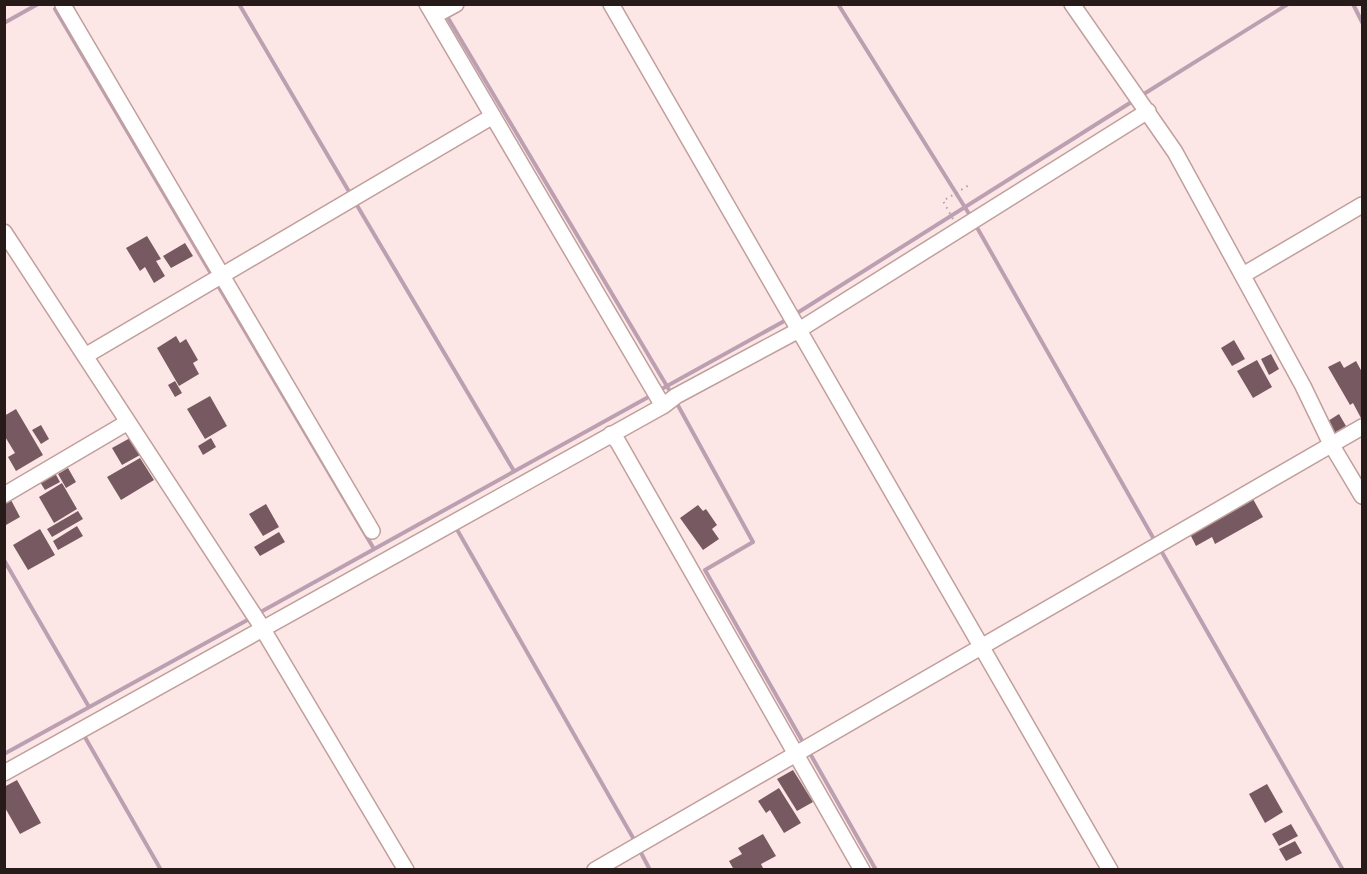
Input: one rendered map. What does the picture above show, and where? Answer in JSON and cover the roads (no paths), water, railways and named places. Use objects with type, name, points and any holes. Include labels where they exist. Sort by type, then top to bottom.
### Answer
[{"type":"street","points":[[611,4],[1110,870]]},
{"type":"street","points":[[1072,4],[1175,152],[1303,386],[1331,444],[1362,496]]},
{"type":"street","points":[[63,5],[216,278],[372,531]]},
{"type":"street","points":[[441,9],[493,116],[664,398]]},
{"type":"street","points":[[4,773],[80,731],[258,621],[454,524],[611,434],[664,398],[794,321],[973,220],[1142,102]]},
{"type":"street","points":[[85,356],[493,116]]},
{"type":"street","points":[[1243,275],[1362,205]]},
{"type":"street","points":[[4,232],[258,621],[406,870]]},
{"type":"street","points":[[4,495],[128,422]]},
{"type":"street","points":[[595,870],[1362,427]]},
{"type":"street","points":[[611,434],[618,442],[803,750],[861,870]]},
{"type":"waterway","points":[[4,23],[38,4]]},
{"type":"waterway","points":[[239,4],[351,195]]},
{"type":"waterway","points":[[838,4],[971,217]]},
{"type":"waterway","points":[[1139,97],[1288,4]]},
{"type":"waterway","points":[[1353,4],[1362,22]]},
{"type":"waterway","points":[[55,9],[213,277]]},
{"type":"waterway","points":[[445,13],[671,393]]},
{"type":"waterway","points":[[794,315],[1133,101]]},
{"type":"waterway","points":[[355,202],[514,471]]},
{"type":"waterway","points":[[975,224],[1155,541]]},
{"type":"waterway","points":[[217,284],[374,549]]},
{"type":"waterway","points":[[658,391],[788,319]]},
{"type":"waterway","points":[[257,614],[652,395]]},
{"type":"waterway","points":[[675,400],[753,542],[705,570],[804,744]]},
{"type":"waterway","points":[[455,526],[636,843]]},
{"type":"waterway","points":[[1159,547],[1343,870]]},
{"type":"waterway","points":[[4,560],[89,707]]},
{"type":"waterway","points":[[4,754],[251,618]]},
{"type":"waterway","points":[[82,732],[161,870]]},
{"type":"waterway","points":[[808,750],[876,870]]},
{"type":"waterway","points":[[639,849],[650,870]]}]
